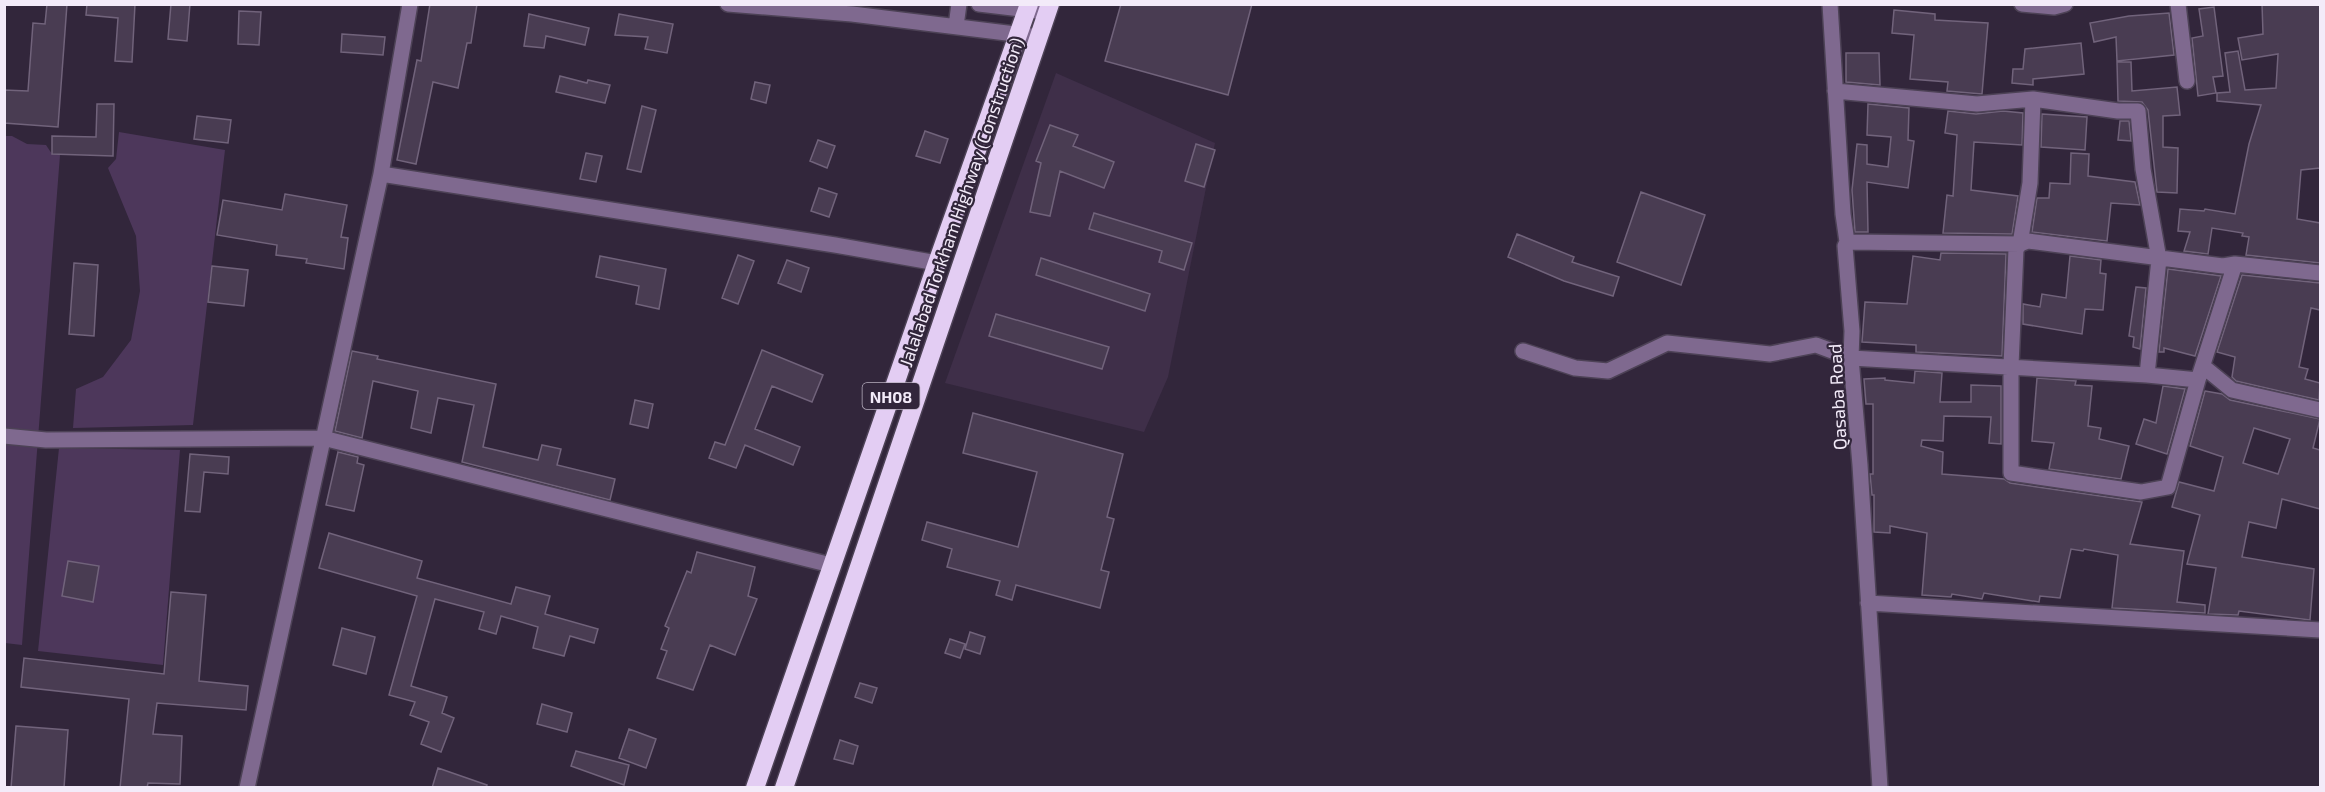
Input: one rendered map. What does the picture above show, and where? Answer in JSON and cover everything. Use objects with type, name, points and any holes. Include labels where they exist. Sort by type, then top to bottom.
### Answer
[{"type":"highway","name":"NH08","points":[[754,788],[1028,7]]},
{"type":"highway","name":"Jalalabad Torkham Highway (Construction)","points":[[784,788],[1048,8]]},
{"type":"highway","points":[[782,709],[807,719]]},
{"type":"street","points":[[247,788],[381,174],[410,4]]},
{"type":"street","points":[[728,4],[852,14],[1039,37]]},
{"type":"street","points":[[956,26],[959,4]]},
{"type":"street","points":[[979,4],[1048,8]]},
{"type":"street","name":"Qasaba Road","points":[[1830,4],[1843,214],[1847,242],[1845,246],[1852,331],[1851,358],[1880,788]]},
{"type":"street","points":[[2022,4],[2054,7],[2065,4]]},
{"type":"street","points":[[2178,4],[2187,81]]},
{"type":"street","points":[[1835,91],[1977,104],[2033,99],[2118,111],[2138,111],[2143,169],[2158,259],[2147,375]]},
{"type":"street","points":[[2033,99],[2030,183],[2020,244],[2016,249],[2011,366],[2011,472],[2141,492],[2168,487],[2235,264]]},
{"type":"street","points":[[381,174],[937,263]]},
{"type":"street","points":[[1847,242],[2020,244],[2028,241],[2158,259],[2320,273]]},
{"type":"street","points":[[1523,351],[1575,368],[1608,371],[1667,342],[1770,354],[1816,345],[1851,358],[2147,375],[2201,374],[2232,390],[2320,410]]},
{"type":"street","points":[[4,436],[46,440],[323,438],[831,565]]},
{"type":"street","points":[[1868,603],[2320,630]]},
{"type":"shaded area","points":[[1056,73],[1215,143],[1168,377],[1144,432],[945,383]]},
{"type":"shaded area","points":[[119,132],[225,150],[193,425],[73,428],[76,389],[103,377],[131,340],[140,291],[136,236],[108,168],[116,159]]},
{"type":"shaded area","points":[[5,136],[12,136],[27,144],[46,145],[52,154],[60,155],[22,645],[5,643]]},
{"type":"shaded area","points":[[59,448],[180,450],[163,665],[38,651]]},
{"type":"building","points":[[47,4],[67,4],[58,127],[4,123],[4,90],[28,91],[33,23],[45,24]]},
{"type":"building","points":[[87,4],[135,4],[132,62],[115,61],[118,18],[86,15]]},
{"type":"building","points":[[171,4],[190,4],[187,41],[168,39]]},
{"type":"building","points":[[430,4],[477,4],[471,43],[467,43],[458,88],[433,82],[416,164],[397,160],[417,60],[421,61]]},
{"type":"building","points":[[1121,4],[1252,4],[1228,95],[1105,61]]},
{"type":"building","points":[[2262,4],[2320,4],[2320,168],[2301,170],[2297,219],[2320,223],[2320,263],[2246,255],[2249,237],[2242,236],[2243,233],[2212,228],[2208,254],[2184,251],[2190,232],[2178,231],[2180,209],[2204,211],[2205,209],[2235,214],[2249,144],[2261,105],[2217,101],[2217,93],[2230,92],[2225,53],[2238,51],[2245,90],[2276,88],[2278,54],[2242,60],[2238,38],[2263,34]]},
{"type":"building","points":[[2214,7],[2223,76],[2213,77],[2216,93],[2198,96],[2192,38],[2203,36],[2199,9]]},
{"type":"building","points":[[1894,10],[1935,14],[1935,20],[1988,23],[1982,94],[1947,91],[1948,82],[1910,79],[1914,35],[1892,33]]},
{"type":"building","points":[[239,11],[261,12],[259,45],[238,44]]},
{"type":"building","points":[[2169,13],[2174,55],[2117,61],[2116,37],[2094,42],[2090,23],[2129,16]]},
{"type":"building","points":[[529,14],[589,28],[585,45],[546,36],[544,48],[524,46]]},
{"type":"building","points":[[619,14],[673,24],[667,53],[645,49],[648,37],[615,35]]},
{"type":"building","points":[[342,34],[385,37],[383,55],[341,52]]},
{"type":"building","points":[[2081,43],[2084,74],[2033,79],[2033,85],[2012,83],[2013,69],[2023,69],[2025,49]]},
{"type":"building","points":[[1846,53],[1879,53],[1880,85],[1846,82]]},
{"type":"building","points":[[2117,62],[2131,62],[2132,91],[2177,87],[2180,115],[2163,116],[2163,147],[2178,148],[2177,193],[2157,192],[2148,110],[2142,102],[2118,101]]},
{"type":"building","points":[[560,76],[587,83],[588,80],[610,85],[605,103],[556,92]]},
{"type":"building","points":[[755,82],[770,85],[766,103],[751,99]]},
{"type":"building","points":[[97,104],[114,104],[113,156],[52,154],[52,136],[96,137]]},
{"type":"building","points":[[1868,104],[1909,108],[1908,140],[1914,141],[1908,188],[1867,182],[1868,232],[1855,232],[1852,190],[1857,144],[1867,145],[1867,164],[1888,167],[1891,137],[1867,135]]},
{"type":"building","points":[[642,106],[656,110],[641,172],[627,169]]},
{"type":"building","points":[[1948,111],[1976,114],[2003,111],[2023,113],[2022,145],[1974,142],[1971,190],[2018,196],[2012,234],[1943,233],[1947,195],[1953,196],[1957,135],[1945,133]]},
{"type":"building","points":[[2042,114],[2087,117],[2085,150],[2041,147]]},
{"type":"building","points":[[197,116],[231,120],[228,143],[194,139]]},
{"type":"building","points":[[2120,121],[2129,121],[2131,141],[2118,140]]},
{"type":"building","points":[[1050,125],[1078,135],[1073,146],[1114,162],[1104,188],[1060,171],[1050,216],[1030,212],[1041,163],[1036,161]]},
{"type":"building","points":[[925,131],[948,139],[940,163],[916,156]]},
{"type":"building","points":[[818,140],[835,146],[827,168],[810,161]]},
{"type":"building","points":[[1196,144],[1215,150],[1204,187],[1185,181]]},
{"type":"building","points":[[586,153],[602,156],[596,182],[580,179]]},
{"type":"building","points":[[2071,153],[2089,154],[2088,176],[2135,182],[2140,205],[2111,203],[2107,241],[2032,232],[2037,198],[2049,198],[2050,183],[2070,184]]},
{"type":"building","points":[[819,188],[837,194],[829,217],[811,211]]},
{"type":"building","points":[[1641,192],[1705,215],[1681,285],[1617,262]]},
{"type":"building","points":[[285,194],[347,205],[341,237],[348,238],[344,269],[306,263],[307,259],[276,255],[277,245],[217,235],[223,200],[282,210]]},
{"type":"building","points":[[1094,213],[1192,243],[1184,270],[1159,262],[1162,251],[1089,229]]},
{"type":"building","points":[[1517,234],[1574,257],[1572,262],[1619,277],[1613,296],[1564,281],[1508,257]]},
{"type":"building","points":[[1941,253],[2006,254],[2002,356],[1916,352],[1916,345],[1862,342],[1865,302],[1907,304],[1913,256],[1940,260]]},
{"type":"building","points":[[738,255],[754,261],[738,304],[722,298]]},
{"type":"building","points":[[600,256],[666,269],[659,309],[636,304],[639,286],[596,277]]},
{"type":"building","points":[[2070,256],[2101,260],[2100,273],[2106,274],[2103,310],[2085,309],[2082,334],[2023,324],[2023,304],[2040,307],[2042,294],[2066,298]]},
{"type":"building","points":[[1041,258],[1150,294],[1145,311],[1036,275]]},
{"type":"building","points":[[787,260],[809,268],[801,292],[778,283]]},
{"type":"building","points":[[74,263],[98,265],[94,336],[69,334]]},
{"type":"building","points":[[212,266],[248,270],[244,306],[208,302]]},
{"type":"building","points":[[2168,269],[2221,276],[2195,356],[2164,348],[2164,352],[2159,352]]},
{"type":"building","points":[[2242,275],[2320,283],[2320,310],[2311,308],[2299,367],[2308,369],[2305,379],[2320,383],[2319,400],[2236,381],[2232,377],[2235,357],[2217,352]]},
{"type":"building","points":[[2136,287],[2146,288],[2140,349],[2133,347],[2134,337],[2129,336]]},
{"type":"building","points":[[996,314],[1109,347],[1102,369],[989,336]]},
{"type":"building","points":[[762,350],[823,375],[812,402],[772,386],[755,429],[800,447],[793,465],[745,445],[736,468],[709,458],[715,442],[725,445]]},
{"type":"building","points":[[352,351],[378,356],[377,359],[496,384],[483,447],[538,460],[542,445],[561,449],[557,465],[615,479],[610,500],[462,462],[474,405],[438,398],[431,433],[411,428],[418,391],[373,381],[362,438],[335,431]]},
{"type":"building","points":[[1915,371],[1942,373],[1940,402],[1971,402],[1971,385],[2001,386],[2001,444],[1989,443],[1991,417],[1944,416],[1943,441],[1922,440],[1921,446],[1943,452],[1942,474],[2004,479],[2010,483],[2142,502],[2130,544],[2184,551],[2177,602],[2205,605],[2205,613],[2112,608],[2118,555],[2084,549],[2083,551],[2071,549],[2060,598],[2040,596],[2039,602],[1984,593],[1982,599],[1952,594],[1951,597],[1922,595],[1927,533],[1890,526],[1890,533],[1874,532],[1874,495],[1872,495],[1870,474],[1873,474],[1873,404],[1866,404],[1864,379],[1885,378],[1885,380],[1914,383]]},
{"type":"building","points":[[2037,378],[2076,381],[2075,385],[2092,386],[2088,426],[2101,428],[2099,439],[2129,446],[2121,479],[2049,469],[2054,443],[2032,441]]},
{"type":"building","points":[[2163,386],[2185,389],[2167,454],[2136,444],[2144,419],[2156,423]]},
{"type":"building","points":[[2205,391],[2222,394],[2230,400],[2320,419],[2313,448],[2320,450],[2320,509],[2282,499],[2276,528],[2249,522],[2242,557],[2314,569],[2310,620],[2239,611],[2238,615],[2208,614],[2216,568],[2187,564],[2200,515],[2172,507],[2179,482],[2214,491],[2223,457],[2190,446]],"holes":[[[2254,428],[2290,439],[2278,474],[2243,463]]]},
{"type":"building","points":[[635,400],[653,404],[648,428],[630,424]]},
{"type":"building","points":[[973,413],[1123,454],[1107,517],[1114,519],[1101,570],[1109,572],[1100,608],[1016,585],[1012,600],[996,595],[1000,581],[947,567],[952,549],[922,540],[927,522],[1018,547],[1037,472],[963,453]]},
{"type":"building","points":[[338,452],[358,457],[357,463],[364,465],[354,511],[326,505]]},
{"type":"building","points":[[190,454],[229,457],[228,474],[204,472],[200,512],[185,511]]},
{"type":"building","points":[[329,533],[422,561],[417,578],[511,604],[516,587],[550,596],[545,614],[598,629],[594,643],[570,636],[564,656],[533,648],[538,627],[501,616],[496,634],[479,629],[484,612],[435,599],[411,686],[447,697],[442,713],[454,718],[441,752],[421,744],[429,722],[410,715],[415,702],[389,695],[417,596],[319,568]]},
{"type":"building","points":[[697,552],[755,567],[748,596],[757,599],[735,655],[710,645],[693,690],[657,678],[667,651],[661,649],[669,628],[665,626],[687,571],[691,573]]},
{"type":"building","points":[[68,561],[99,566],[93,602],[62,596]]},
{"type":"building","points":[[171,592],[206,595],[199,681],[248,686],[246,710],[157,703],[153,734],[182,736],[180,784],[148,783],[147,788],[120,788],[129,699],[21,687],[24,658],[164,674]]},
{"type":"building","points":[[342,628],[375,637],[366,674],[333,665]]},
{"type":"building","points":[[970,632],[985,637],[980,654],[965,649]]},
{"type":"building","points":[[950,639],[965,644],[960,658],[945,653]]},
{"type":"building","points":[[860,683],[877,688],[872,703],[855,697]]},
{"type":"building","points":[[542,704],[572,713],[567,732],[537,724]]},
{"type":"building","points":[[16,726],[68,730],[64,788],[11,788]]},
{"type":"building","points":[[629,729],[656,739],[646,768],[619,758]]},
{"type":"building","points":[[840,740],[858,746],[853,764],[834,759]]},
{"type":"building","points":[[576,751],[629,765],[624,785],[571,766]]},
{"type":"building","points":[[438,768],[487,785],[486,788],[432,788]]}]
